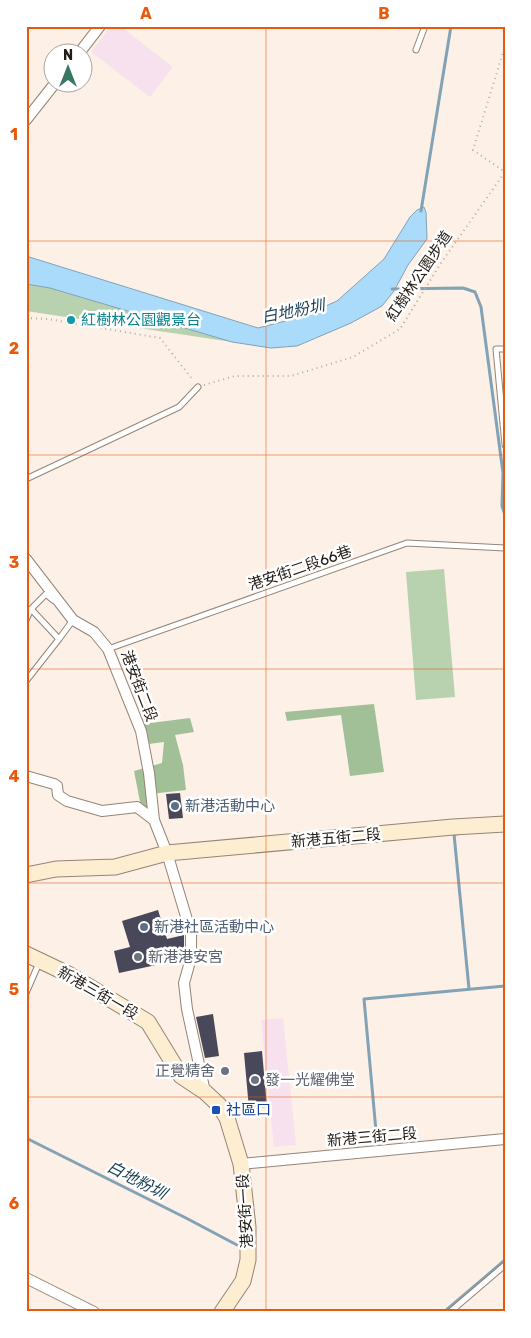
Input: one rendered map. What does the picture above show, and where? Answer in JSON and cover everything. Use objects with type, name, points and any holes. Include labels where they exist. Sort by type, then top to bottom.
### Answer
[{"type":"street","points":[[88,42],[100,26]]},
{"type":"street","points":[[26,120],[48,92]]},
{"type":"street","name":"港安街二段","points":[[26,559],[73,620],[94,632],[108,649],[140,731],[149,773],[154,820],[167,853]]},
{"type":"street","points":[[26,776],[54,784],[57,786],[58,794],[67,801],[102,811],[137,807],[154,820]]},
{"type":"street","name":"新港五街二段","points":[[26,875],[56,869],[115,867],[167,853],[452,827],[505,824]]},
{"type":"street","points":[[167,853],[191,933],[191,958],[184,982],[187,1010],[205,1092]]},
{"type":"street","name":"新港三街一段","points":[[26,954],[70,975],[148,1022],[181,1076],[205,1092],[219,1105],[227,1118],[241,1164]]},
{"type":"street","name":"新港三街二段","points":[[241,1164],[505,1139]]},
{"type":"street","name":"港安街一段","points":[[222,1312],[243,1281],[248,1260],[248,1227],[241,1164]]},
{"type":"street","points":[[26,1278],[94,1312]]},
{"type":"lane","points":[[416,50],[425,26]]},
{"type":"lane","points":[[505,349],[496,349],[505,445]]},
{"type":"lane","points":[[26,479],[179,407],[198,387]]},
{"type":"lane","name":"港安街二段66巷","points":[[108,649],[408,543],[505,548]]},
{"type":"lane","points":[[26,620],[32,609],[46,594],[65,610]]},
{"type":"lane","points":[[32,609],[58,639]]},
{"type":"lane","points":[[26,681],[73,620]]},
{"type":"lane","points":[[26,993],[41,961]]},
{"type":"lane","points":[[450,1312],[505,1265]]},
{"type":"path","name":"紅樹林公園步道","points":[[198,387],[235,376],[291,376],[353,356],[400,329],[441,263],[505,172],[474,150],[505,46]]},
{"type":"path","points":[[26,318],[48,319],[160,338],[198,387]]},
{"type":"shaded area","points":[[111,26],[120,26],[173,67],[150,97],[92,53]]},
{"type":"shaded area","points":[[283,1018],[296,1145],[274,1147],[261,1020]]},
{"type":"green space","points":[[26,269],[50,275],[232,342],[26,311]]},
{"type":"green space","points":[[444,569],[455,697],[416,700],[406,572]]},
{"type":"green space","points":[[374,704],[384,772],[350,776],[341,715],[287,721],[285,712]]},
{"type":"green space","points":[[190,718],[194,732],[175,735],[183,765],[186,790],[150,794],[153,819],[143,817],[134,771],[162,763],[164,742],[149,744],[143,724]]},
{"type":"water","points":[[424,207],[426,212],[427,239],[408,265],[394,291],[382,306],[351,323],[297,346],[271,348],[232,342],[50,288],[26,284],[26,256],[258,328],[301,317],[337,301],[384,259],[410,217],[417,210]]},
{"type":"building","name":"新港活動中心","points":[[180,793],[183,818],[169,819],[166,794]]},
{"type":"building","points":[[158,910],[167,939],[184,935],[184,959],[119,973],[114,951],[130,947],[122,921]]},
{"type":"building","points":[[213,1014],[219,1056],[205,1058],[196,1017]]},
{"type":"building","name":"發一光耀佛堂","points":[[262,1051],[267,1107],[249,1109],[244,1053]]},
{"type":"waterway","name":"白地粉圳","points":[[421,211],[451,26]]},
{"type":"waterway","points":[[392,289],[463,288],[475,292],[481,307],[503,473],[502,506],[505,515]]},
{"type":"waterway","points":[[457,834],[454,834],[469,989]]},
{"type":"waterway","points":[[377,1142],[364,999],[505,986]]},
{"type":"waterway","name":"白地粉圳","points":[[26,1138],[237,1245]]},
{"type":"waterway","name":"白地粉圳","points":[[444,1312],[505,1260]]},
{"type":"place","name":"紅樹林公園觀景台","points":[[71,320]]},
{"type":"place","name":"新港活動中心","points":[[175,806]]},
{"type":"place","name":"新港社區活動中心","points":[[144,927]]},
{"type":"place","name":"新港港安宮","points":[[138,957]]},
{"type":"place","name":"正覺精舍","points":[[225,1071]]},
{"type":"place","name":"發一光耀佛堂","points":[[255,1080]]},
{"type":"place","name":"社區口","points":[[216,1110]]}]
